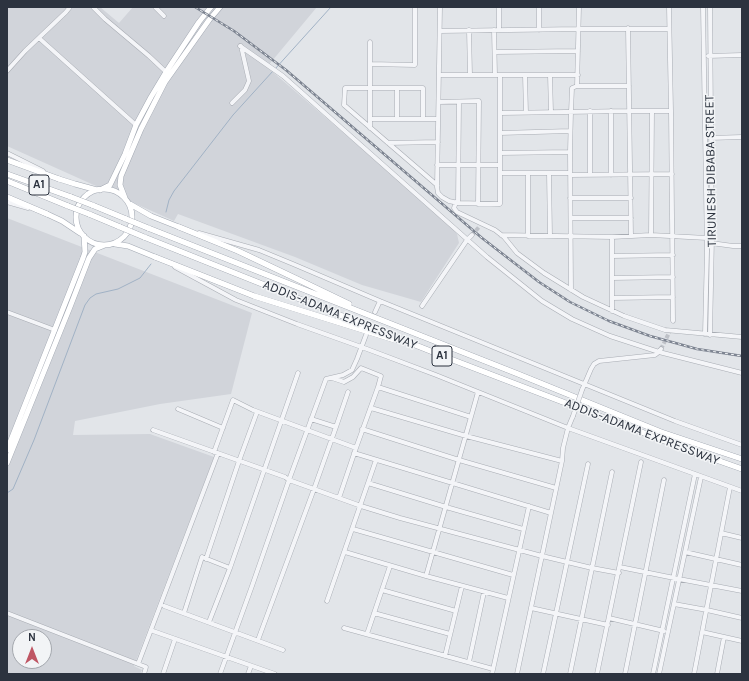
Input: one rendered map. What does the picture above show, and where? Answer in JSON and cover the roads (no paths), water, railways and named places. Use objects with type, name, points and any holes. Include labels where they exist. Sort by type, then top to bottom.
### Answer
[{"type":"highway","points":[[7,160],[59,179]]},
{"type":"highway","name":"ADDIS-ADAMA EXPRESSWAY","points":[[7,174],[92,205],[662,432],[742,459]]},
{"type":"highway","name":"ADDIS-ADAMA EXPRESSWAY","points":[[7,181],[429,351],[742,469]]},
{"type":"highway","points":[[7,197],[47,214]]},
{"type":"highway","points":[[179,227],[297,279],[381,320]]},
{"type":"highway","points":[[156,257],[254,296],[429,351]]},
{"type":"main road","points":[[112,244],[122,239],[131,227],[132,211],[120,185],[121,176],[136,125],[166,72],[199,22],[211,7]]},
{"type":"main road","points":[[7,450],[85,252],[83,236],[76,221],[79,205],[90,193],[110,185],[165,82],[220,7]]},
{"type":"main road","points":[[146,106],[151,110]]},
{"type":"main road","points":[[59,179],[99,190],[115,191],[125,198]]},
{"type":"main road","points":[[129,204],[151,216],[179,227]]},
{"type":"main road","points":[[47,214],[62,221],[89,241],[105,245]]},
{"type":"main road","points":[[7,463],[89,258],[95,249],[105,245],[120,244],[156,257]]},
{"type":"street","points":[[7,71],[24,51],[70,7]]},
{"type":"street","points":[[94,7],[105,19],[166,72]]},
{"type":"street","points":[[155,7],[164,16]]},
{"type":"street","points":[[370,64],[415,65],[415,7]]},
{"type":"street","points":[[440,7],[437,185],[438,193],[449,201],[457,203],[500,204],[500,75]]},
{"type":"street","points":[[495,75],[494,52],[499,7]]},
{"type":"street","points":[[539,7],[540,30]]},
{"type":"street","points":[[577,86],[579,7]]},
{"type":"street","points":[[669,7],[673,321]]},
{"type":"street","name":"TIRUNESH DIBABA STREET","points":[[703,7],[707,240],[705,334]]},
{"type":"street","name":"TIRUNESH DIBABA STREET","points":[[710,7],[712,243],[710,335]]},
{"type":"street","points":[[440,31],[628,28],[669,29]]},
{"type":"street","points":[[628,28],[632,236]]},
{"type":"street","points":[[469,30],[470,75]]},
{"type":"street","points":[[39,38],[136,125]]},
{"type":"street","points":[[370,42],[370,128]]},
{"type":"street","points":[[232,103],[245,90],[249,81],[240,46],[283,76],[467,240],[542,300],[572,319],[610,336],[742,373]]},
{"type":"street","points":[[494,52],[578,51]]},
{"type":"street","points":[[704,56],[742,55]]},
{"type":"street","points":[[440,75],[578,75]]},
{"type":"street","points":[[525,75],[526,113]]},
{"type":"street","points":[[550,75],[551,112]]},
{"type":"street","points":[[571,290],[570,131],[572,88],[577,86],[629,86]]},
{"type":"street","points":[[423,119],[423,88],[345,88],[344,105],[437,185]]},
{"type":"street","points":[[397,88],[397,119]]},
{"type":"street","points":[[439,102],[479,101],[478,204]]},
{"type":"street","points":[[459,102],[457,203],[454,208],[457,212],[480,226],[490,227],[495,230],[504,237],[517,253],[571,290],[612,311],[665,330],[742,338]]},
{"type":"street","points":[[500,113],[629,110],[671,111]]},
{"type":"street","points":[[590,111],[590,175]]},
{"type":"street","points":[[611,111],[611,175]]},
{"type":"street","points":[[651,235],[652,111]]},
{"type":"street","points":[[370,118],[438,119]]},
{"type":"street","points":[[500,133],[570,131]]},
{"type":"street","points":[[705,138],[742,137]]},
{"type":"street","points":[[388,143],[438,142]]},
{"type":"street","points":[[500,153],[570,152]]},
{"type":"street","points":[[7,153],[59,179]]},
{"type":"street","points":[[437,164],[479,166],[500,165]]},
{"type":"street","points":[[500,173],[590,175],[672,174]]},
{"type":"street","points":[[528,173],[528,236]]},
{"type":"street","points":[[549,173],[550,236]]},
{"type":"street","points":[[570,198],[631,198]]},
{"type":"street","points":[[7,202],[47,214]]},
{"type":"street","points":[[571,218],[631,218]]},
{"type":"street","points":[[179,227],[259,250],[674,421],[742,445]]},
{"type":"street","points":[[422,306],[467,240],[472,235]]},
{"type":"street","points":[[501,235],[571,237],[651,235],[673,236],[707,240],[712,243],[742,246]]},
{"type":"street","points":[[612,237],[612,311]]},
{"type":"street","points":[[612,256],[673,255]]},
{"type":"street","points":[[156,257],[236,300],[478,392],[568,428],[742,491]]},
{"type":"street","points":[[612,278],[673,277]]},
{"type":"street","points":[[612,298],[673,297]]},
{"type":"street","points":[[375,312],[380,301]]},
{"type":"street","points":[[7,312],[55,330]]},
{"type":"street","points":[[220,674],[326,379],[343,375],[352,370],[366,335]]},
{"type":"street","points":[[517,674],[562,461],[562,448],[584,384],[594,364],[599,361],[655,355],[660,351]]},
{"type":"street","points":[[330,378],[344,382],[353,377],[361,368],[381,376],[339,498]]},
{"type":"street","points":[[209,622],[230,568],[298,373]]},
{"type":"street","points":[[378,387],[471,417]]},
{"type":"street","points":[[258,640],[348,392]]},
{"type":"street","points":[[426,576],[478,392]]},
{"type":"street","points":[[138,664],[216,452],[233,400],[257,412],[356,448]]},
{"type":"street","points":[[371,408],[466,436],[562,461]]},
{"type":"street","points":[[178,409],[223,428]]},
{"type":"street","points":[[206,559],[257,412]]},
{"type":"street","points":[[311,419],[336,428]]},
{"type":"street","points":[[362,429],[459,460],[556,488]]},
{"type":"street","points":[[153,430],[264,469],[289,480],[361,506],[439,529],[542,556],[619,573]]},
{"type":"street","points":[[354,453],[551,512]]},
{"type":"street","points":[[327,601],[376,460]]},
{"type":"street","points":[[597,674],[641,462]]},
{"type":"street","points":[[543,674],[588,464]]},
{"type":"street","points":[[570,674],[612,472]]},
{"type":"street","points":[[653,674],[695,474]]},
{"type":"street","points":[[659,674],[701,476]]},
{"type":"street","points":[[625,674],[664,480]]},
{"type":"street","points":[[368,483],[524,529]]},
{"type":"street","points":[[694,674],[730,487]]},
{"type":"street","points":[[344,628],[469,662],[493,672],[529,506]]},
{"type":"street","points":[[353,529],[513,575]]},
{"type":"street","points":[[721,533],[742,538]]},
{"type":"street","points":[[344,552],[508,598]]},
{"type":"street","points":[[685,552],[742,565]]},
{"type":"street","points":[[184,613],[202,557],[230,568]]},
{"type":"street","points":[[367,634],[390,566]]},
{"type":"street","points":[[620,567],[742,590]]},
{"type":"street","points":[[444,656],[462,586]]},
{"type":"street","points":[[382,590],[456,610]]},
{"type":"street","points":[[469,662],[484,592]]},
{"type":"street","points":[[674,604],[742,618]]},
{"type":"street","points":[[164,606],[283,650]]},
{"type":"street","points":[[531,608],[608,624]]},
{"type":"street","points":[[7,613],[146,667],[144,674]]},
{"type":"street","points":[[374,613],[450,634]]},
{"type":"street","points":[[609,618],[668,632]]},
{"type":"street","points":[[153,631],[275,674]]},
{"type":"street","points":[[702,632],[742,641]]},
{"type":"street","points":[[717,674],[724,637]]},
{"type":"street","points":[[163,674],[175,639]]},
{"type":"street","points":[[248,674],[251,666]]},
{"type":"waterway","points":[[275,69],[331,7]]},
{"type":"waterway","points":[[166,212],[169,200],[174,191],[233,115],[273,71]]},
{"type":"waterway","points":[[7,493],[13,489],[34,440],[85,305],[90,298],[96,294],[118,289],[140,278],[151,264]]},
{"type":"tunnel","points":[[472,235],[479,227]]},
{"type":"tunnel","points":[[661,349],[670,331]]},
{"type":"railway","points":[[195,7],[234,31],[286,70],[482,238],[539,282],[570,302],[609,321],[650,336],[697,349],[742,356]]}]
